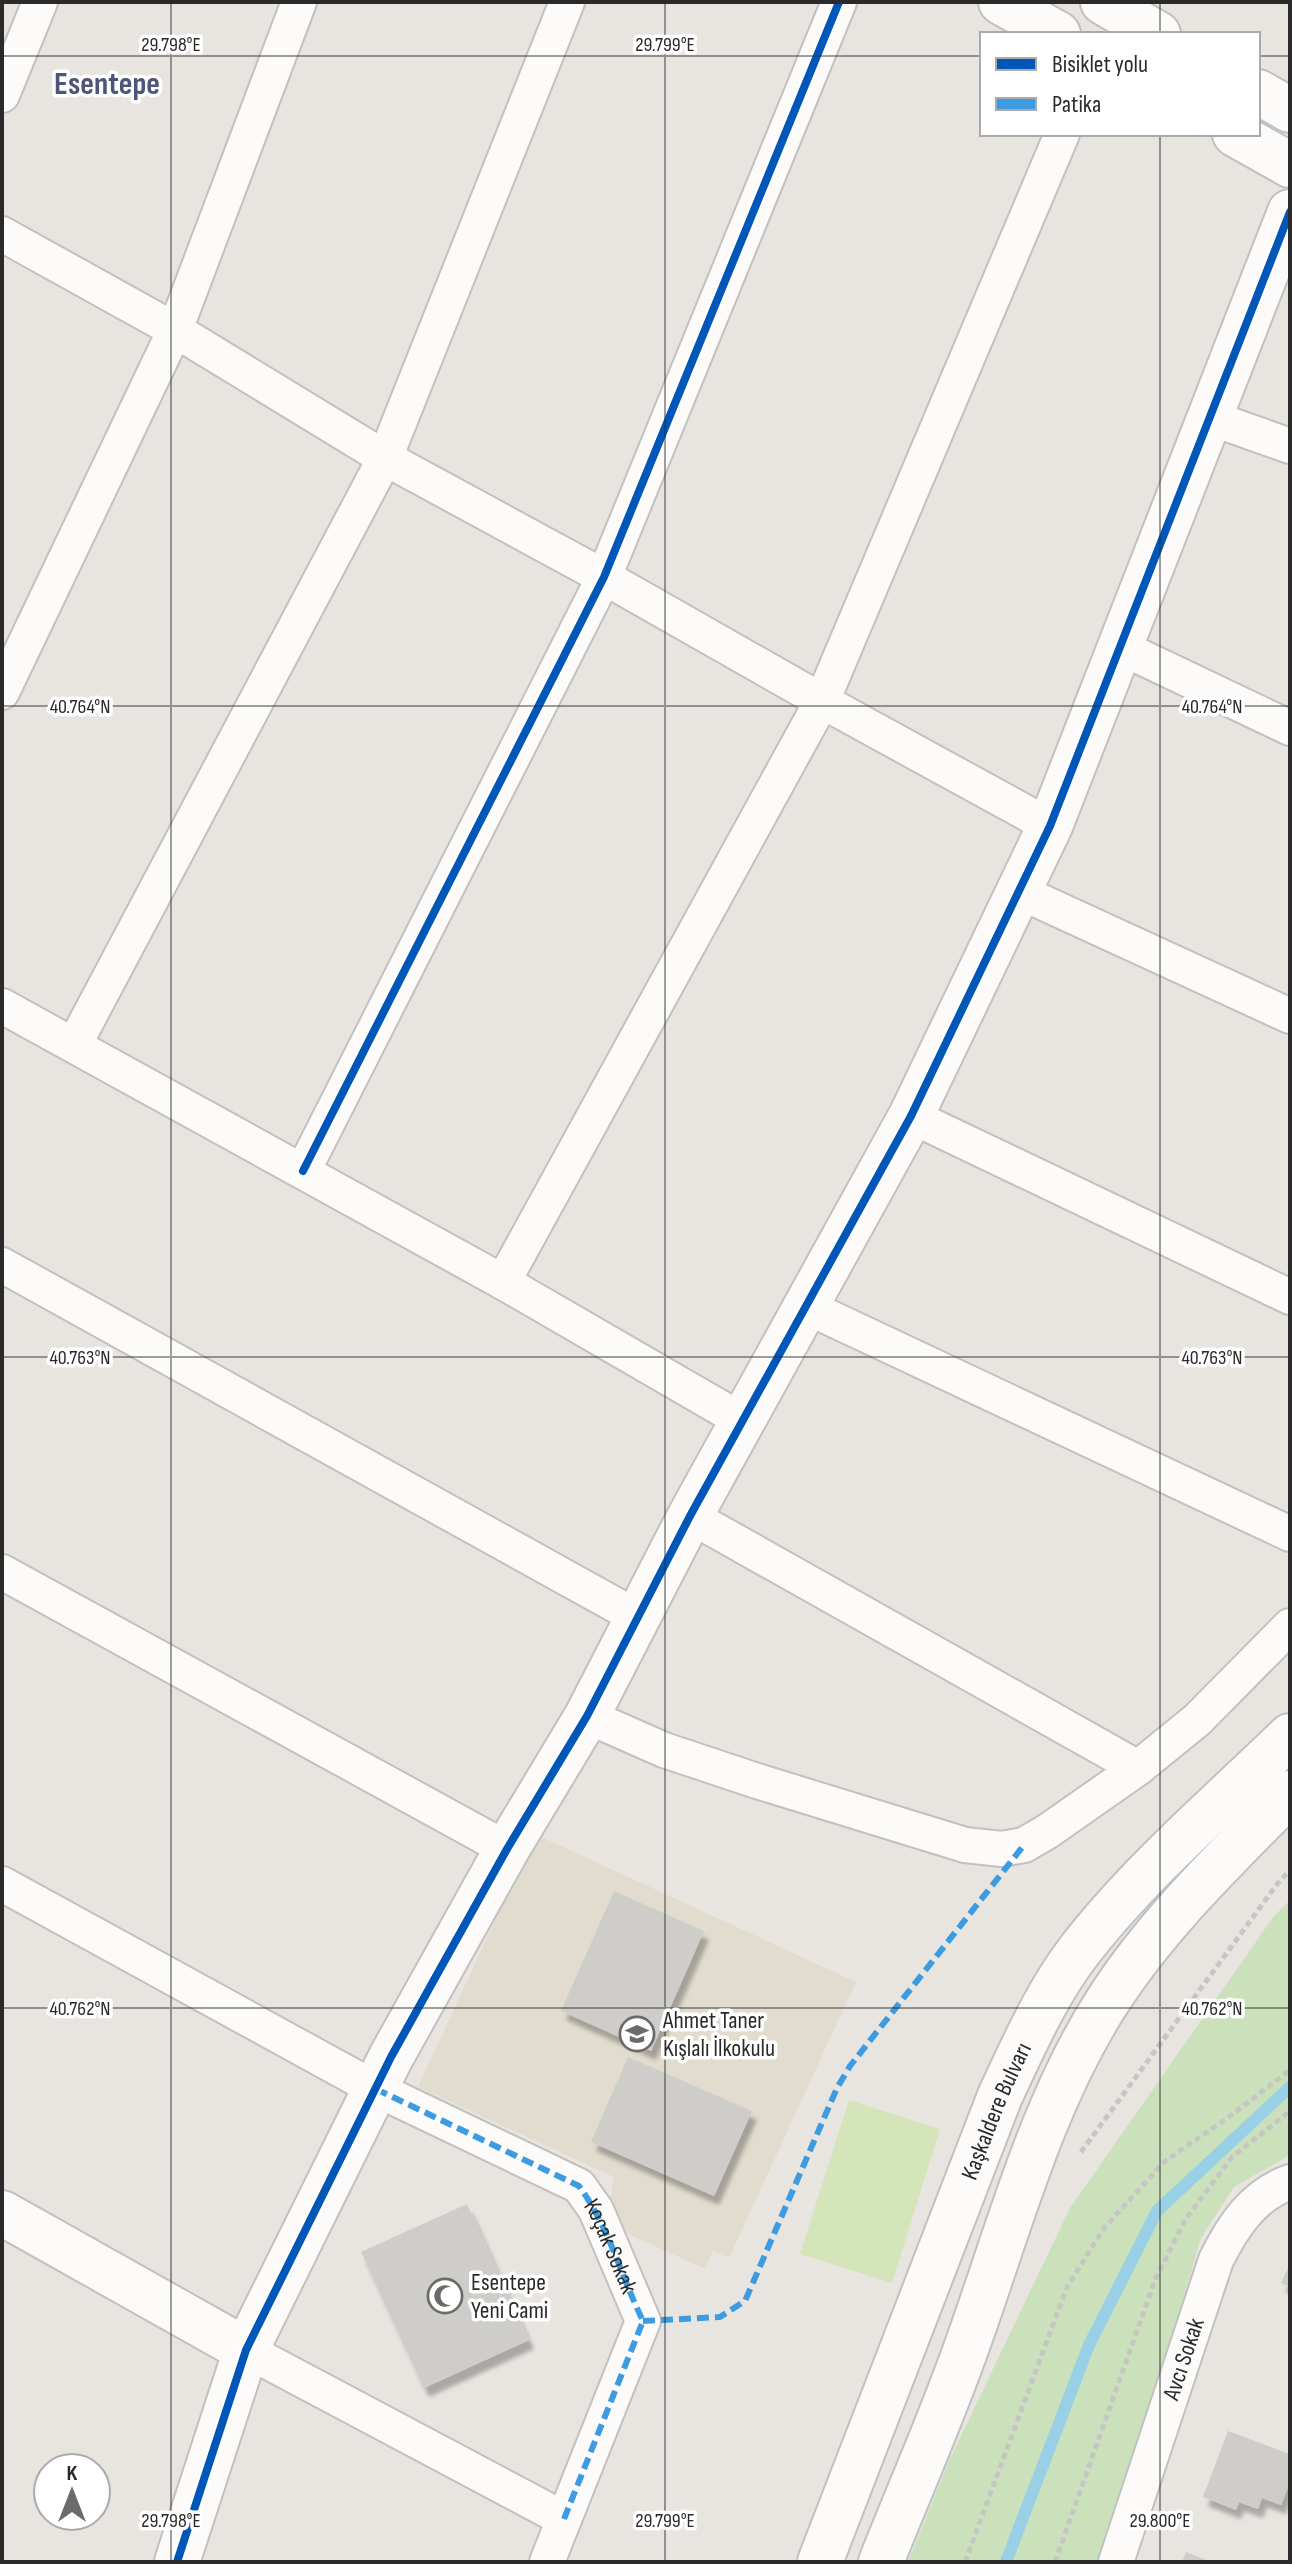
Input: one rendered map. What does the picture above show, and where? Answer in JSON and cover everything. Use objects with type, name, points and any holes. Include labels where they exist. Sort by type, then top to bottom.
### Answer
[{"type":"street","points":[[2,95],[40,2]]},
{"type":"street","points":[[2,692],[175,330],[299,2]]},
{"type":"street","points":[[74,1045],[385,458],[567,2]]},
{"type":"street","points":[[303,1171],[604,577],[839,2]]},
{"type":"street","points":[[1001,2],[1054,32]]},
{"type":"street","points":[[1103,2],[1155,32]]},
{"type":"street","points":[[1260,93],[1290,110]]},
{"type":"street","points":[[503,1282],[822,701],[1061,136]]},
{"type":"street","points":[[1239,136],[1290,165]]},
{"type":"street","points":[[177,2562],[246,2350],[391,2057],[507,1849],[587,1716],[690,1516],[911,1116],[1020,892],[1050,826],[1290,212]]},
{"type":"street","points":[[2,234],[175,330],[385,458],[1050,826]]},
{"type":"street","points":[[1211,418],[1290,446]]},
{"type":"street","points":[[1120,647],[1290,728]]},
{"type":"street","points":[[1020,892],[1290,1016]]},
{"type":"street","points":[[2,1006],[503,1282],[743,1421]]},
{"type":"street","points":[[911,1116],[1290,1297]]},
{"type":"street","points":[[2,1265],[637,1617]]},
{"type":"street","points":[[805,1306],[1290,1534]]},
{"type":"street","points":[[690,1516],[1138,1768]]},
{"type":"street","points":[[2,1572],[507,1849]]},
{"type":"street","points":[[587,1716],[664,1750],[757,1781],[965,1845],[1002,1849],[1024,1845],[1048,1831],[1138,1768],[1197,1720],[1290,1626]]},
{"type":"street","name":"Kaşkaldere Bulvarı","points":[[820,2562],[1000,2096],[1033,2028],[1078,1952],[1133,1889],[1290,1736]]},
{"type":"street","points":[[881,2562],[967,2347],[1027,2175],[1069,2072],[1107,2003],[1159,1932],[1290,1793]]},
{"type":"street","name":"Koçak Sokak","points":[[2,1884],[376,2089],[579,2186],[596,2210],[643,2321],[547,2562]]},
{"type":"street","name":"Avcı Sokak","points":[[1116,2562],[1216,2260],[1232,2226],[1253,2204],[1276,2187],[1290,2182]]},
{"type":"street","points":[[2,2213],[246,2350],[564,2519]]},
{"type":"path","points":[[1074,2163],[1290,1870]]},
{"type":"path","points":[[965,2562],[1067,2287],[1104,2228],[1164,2162],[1290,2070]]},
{"type":"path","points":[[1055,2562],[1155,2280],[1185,2220],[1232,2157],[1290,2111]]},
{"type":"shaded area","name":"Ahmet Taner Kışlalı İlkokulu","points":[[535,1834],[856,1982],[729,2258],[713,2251],[705,2269],[620,2230],[609,2205],[614,2177],[418,2087]]},
{"type":"green space","points":[[1290,1900],[1290,2155],[1234,2187],[1201,2238],[1159,2382],[1096,2562],[908,2562],[949,2461],[1070,2208],[1274,1916]]},
{"type":"green space","points":[[849,2100],[940,2129],[892,2283],[800,2254]]},
{"type":"building","points":[[614,1891],[704,1931],[651,2051],[561,2011]]},
{"type":"building","points":[[628,2057],[752,2111],[714,2196],[591,2142]]},
{"type":"building","name":"Esentepe Yeni Cami","points":[[467,2204],[529,2340],[424,2388],[361,2252]]},
{"type":"building","points":[[1290,2264],[1290,2287],[1281,2283]]},
{"type":"building","points":[[1228,2431],[1290,2454],[1290,2482],[1281,2505],[1262,2498],[1258,2509],[1239,2502],[1236,2510],[1203,2497]]},
{"type":"building","points":[[1186,2552],[1211,2562],[1182,2562]]},
{"type":"waterway","points":[[1006,2562],[1089,2345],[1157,2211],[1290,2087]]},
{"type":"marked path","points":[[643,2321],[720,2317],[745,2301],[837,2088],[850,2066],[1024,1845]]},
{"type":"marked path","points":[[376,2089],[579,2186],[607,2235],[643,2321],[564,2519]]},
{"type":"cycle path","points":[[303,1171],[604,577],[839,2]]},
{"type":"cycle path","points":[[177,2562],[246,2350],[391,2057],[507,1849],[587,1716],[690,1516],[911,1116],[1050,826],[1290,212]]},
{"type":"place","name":"Ahmet Taner Kışlalı İlkokulu","points":[[637,2034]]},
{"type":"place","name":"Esentepe Yeni Cami","points":[[445,2296]]},
{"type":"district","name":"Esentepe","points":[[107,83]]}]
